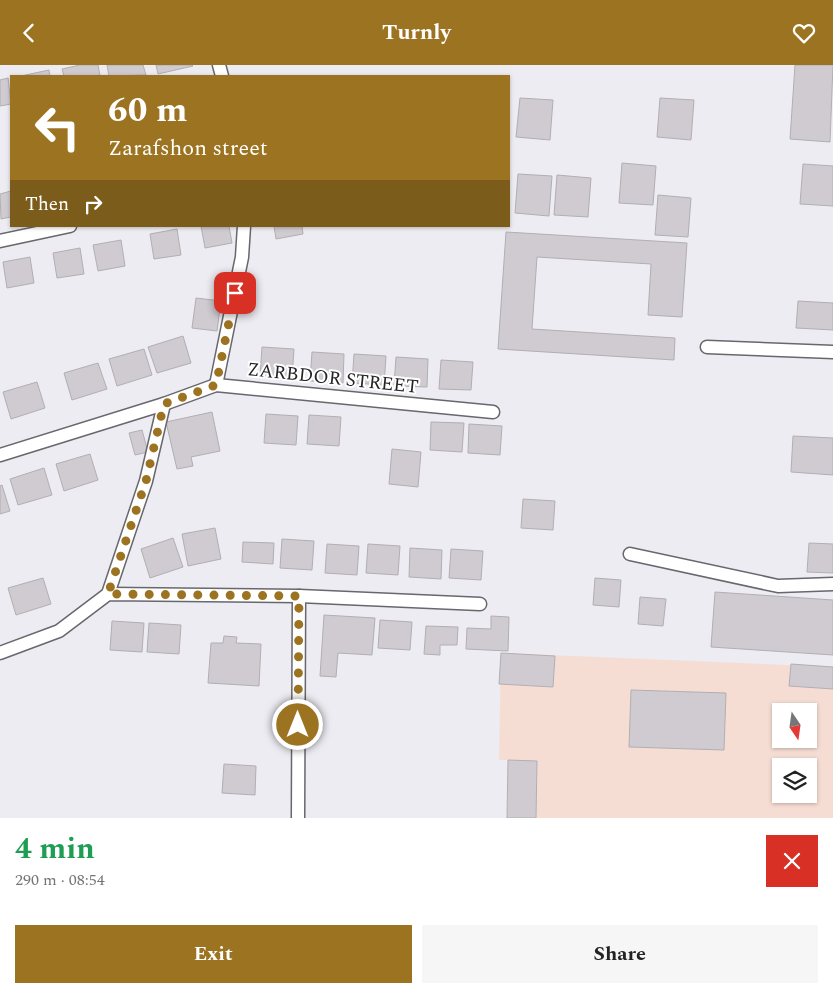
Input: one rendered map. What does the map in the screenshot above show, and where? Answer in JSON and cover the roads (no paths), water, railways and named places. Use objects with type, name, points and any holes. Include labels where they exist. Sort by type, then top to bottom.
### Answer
[{"type":"street","points":[[0,241],[65,227]]},
{"type":"street","points":[[216,385],[242,257],[244,227]]},
{"type":"street","points":[[707,347],[833,352]]},
{"type":"street","name":"ZARBDOR STREET","points":[[0,455],[164,404],[216,385],[492,412]]},
{"type":"street","points":[[0,653],[59,631],[108,594],[146,481],[164,404]]},
{"type":"street","points":[[630,553],[778,586],[833,584]]},
{"type":"street","points":[[108,594],[299,596],[480,604]]},
{"type":"street","points":[[298,818],[299,596]]}]
